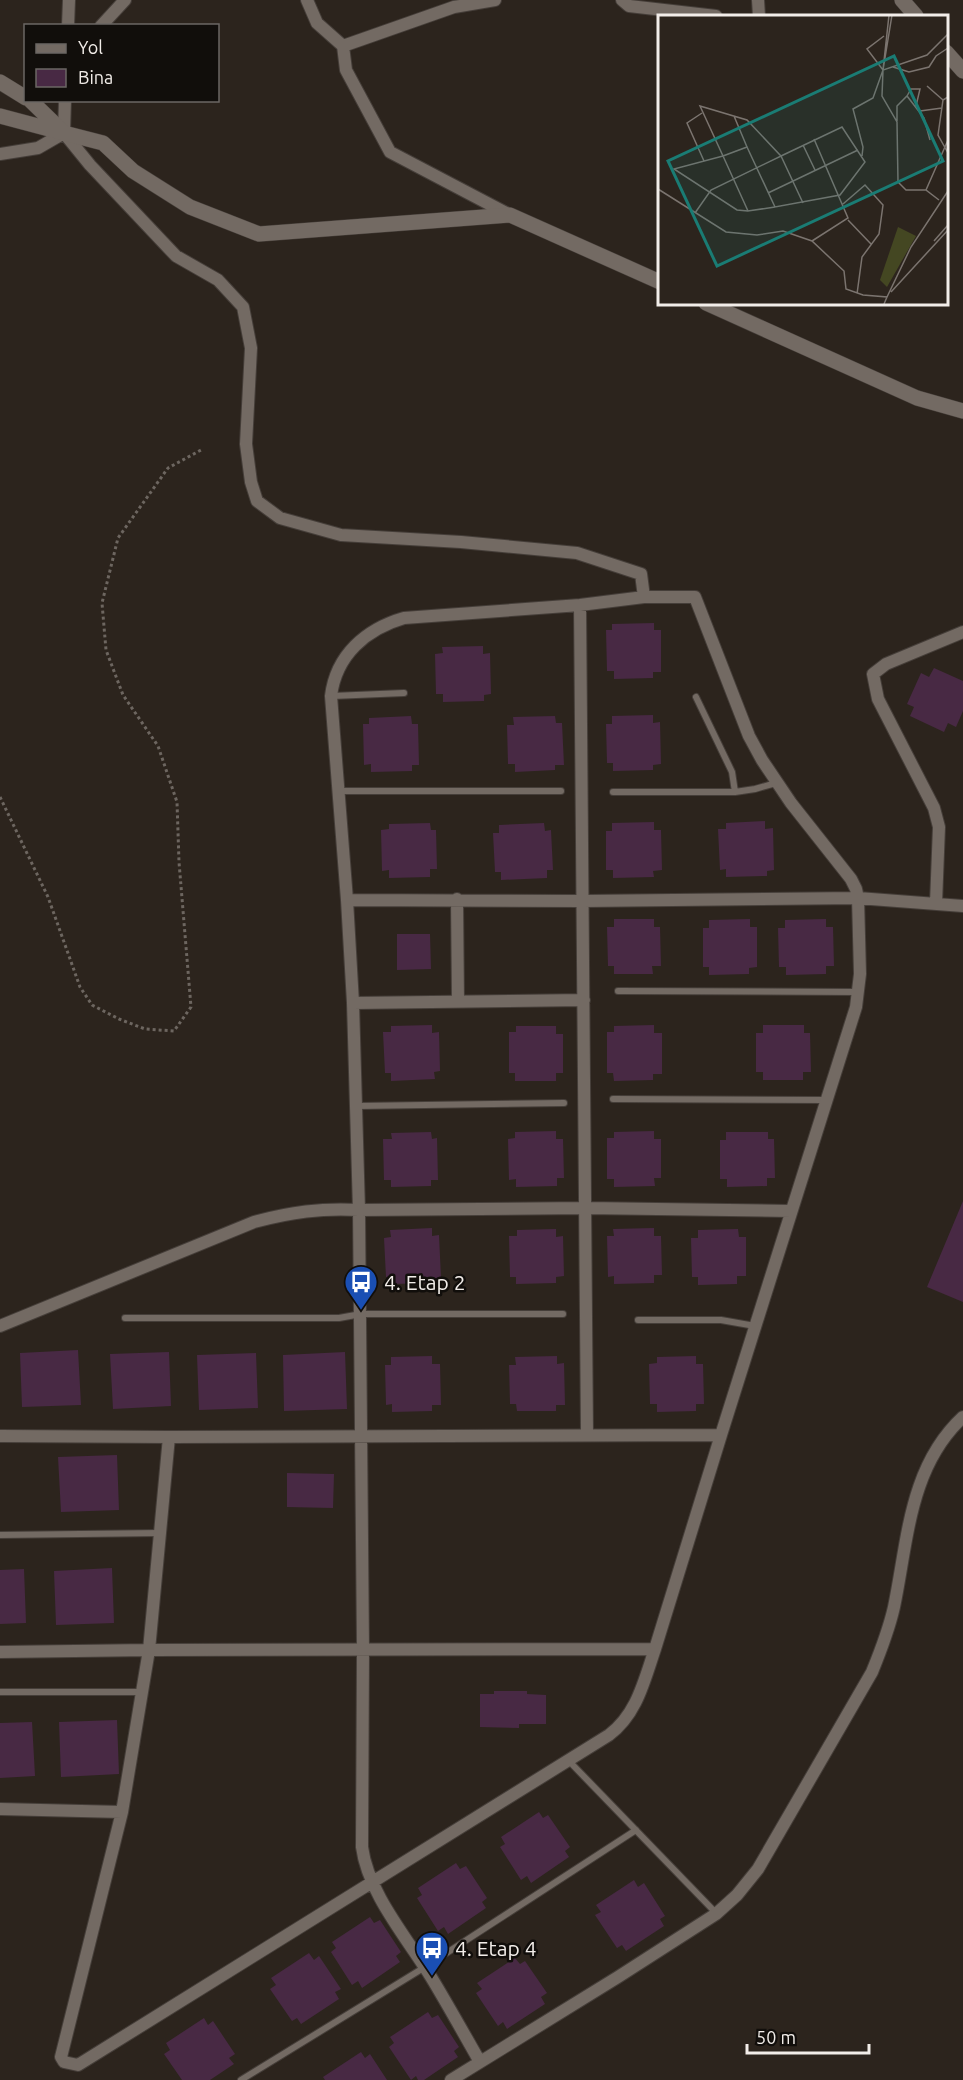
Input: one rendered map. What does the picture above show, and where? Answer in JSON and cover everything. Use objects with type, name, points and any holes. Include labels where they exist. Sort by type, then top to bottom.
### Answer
[{"type":"street","points":[[68,24],[69,0]]},
{"type":"street","points":[[103,24],[125,0]]},
{"type":"street","points":[[307,0],[318,23],[343,46],[346,70],[390,152],[510,215],[658,281]]},
{"type":"street","points":[[343,46],[453,4],[495,0]]},
{"type":"street","points":[[622,0],[628,6],[707,15]]},
{"type":"street","points":[[758,0],[759,15]]},
{"type":"street","points":[[902,0],[915,15]]},
{"type":"street","points":[[948,54],[963,71]]},
{"type":"street","points":[[0,82],[24,97]]},
{"type":"street","points":[[32,102],[64,133],[90,165],[176,256],[218,280],[243,307],[251,348],[246,444],[251,482],[257,501],[280,518],[341,535],[461,542],[577,553],[641,574],[644,597]]},
{"type":"street","points":[[64,133],[65,102]]},
{"type":"street","points":[[0,116],[103,142],[133,171],[190,207],[259,234],[510,215]]},
{"type":"street","points":[[0,154],[38,148],[64,133]]},
{"type":"street","points":[[708,304],[917,398],[963,411]]},
{"type":"street","points":[[169,1437],[149,1650],[122,1812],[61,2056],[62,2060],[78,2065],[83,2063],[371,1883],[568,1760],[609,1735],[628,1717],[635,1706],[655,1649],[854,1014],[860,974],[858,898],[851,879],[776,783],[749,736],[695,597],[644,597],[580,605],[404,618],[386,623],[354,646],[341,663],[333,682],[331,696],[353,1003],[359,1210],[363,1860],[371,1883],[425,1967],[480,2062]]},
{"type":"street","points":[[580,605],[587,1435]]},
{"type":"street","points":[[936,903],[939,827],[934,808],[878,699],[873,674],[886,664],[963,632]]},
{"type":"street","points":[[347,900],[583,901],[858,898],[963,906]]},
{"type":"street","points":[[457,899],[458,1002]]},
{"type":"street","points":[[353,1003],[584,1000]]},
{"type":"street","points":[[0,1326],[254,1222],[286,1213],[331,1209],[586,1208],[791,1211]]},
{"type":"street","points":[[451,2080],[716,1914],[737,1895],[758,1869],[872,1672],[885,1639],[894,1606],[919,1483],[929,1461],[943,1440],[963,1418]]},
{"type":"street","points":[[0,1436],[721,1435]]},
{"type":"street","points":[[0,1652],[655,1649]]},
{"type":"street","points":[[0,1809],[122,1812]]},
{"type":"lane","points":[[331,696],[404,693]]},
{"type":"lane","points":[[696,697],[732,772],[735,792]]},
{"type":"lane","points":[[614,792],[735,792],[776,783]]},
{"type":"lane","points":[[338,791],[561,791]]},
{"type":"lane","points":[[618,992],[858,992]]},
{"type":"lane","points":[[613,1099],[827,1100]]},
{"type":"lane","points":[[356,1106],[564,1103]]},
{"type":"lane","points":[[125,1318],[339,1318],[361,1314],[563,1314]]},
{"type":"lane","points":[[638,1320],[721,1320],[755,1326]]},
{"type":"lane","points":[[0,1535],[160,1533]]},
{"type":"lane","points":[[0,1692],[142,1692]]},
{"type":"lane","points":[[568,1760],[716,1914]]},
{"type":"lane","points":[[241,2080],[425,1967],[636,1830]]},
{"type":"path","points":[[0,797],[48,897],[80,987],[92,1005],[145,1029],[174,1031],[191,1007],[179,862],[177,802],[158,746],[123,695],[105,650],[102,603],[118,538],[168,468],[201,450]]},
{"type":"building","points":[[654,623],[654,630],[661,630],[661,672],[653,672],[653,678],[614,679],[614,671],[607,671],[606,630],[612,630],[612,624]]},
{"type":"building","points":[[483,646],[483,654],[490,653],[491,694],[484,695],[484,701],[443,702],[443,694],[436,694],[435,654],[443,653],[442,647]]},
{"type":"building","points":[[934,668],[963,681],[963,711],[956,727],[948,723],[944,732],[910,716],[914,707],[907,704],[921,673],[929,677]]},
{"type":"building","points":[[653,715],[653,723],[660,722],[661,764],[653,765],[653,770],[613,771],[613,763],[607,763],[606,724],[612,724],[612,716]]},
{"type":"building","points":[[411,716],[412,724],[418,724],[419,765],[412,765],[412,771],[371,772],[371,764],[364,765],[363,724],[369,724],[369,718]]},
{"type":"building","points":[[555,716],[556,723],[562,723],[564,765],[555,765],[555,770],[515,772],[515,764],[508,764],[507,725],[514,725],[513,717]]},
{"type":"building","points":[[765,821],[765,829],[773,828],[774,870],[767,871],[767,876],[726,877],[726,869],[720,870],[718,829],[726,829],[726,823]]},
{"type":"building","points":[[654,822],[654,830],[661,830],[662,870],[653,871],[654,877],[613,878],[613,870],[606,870],[606,831],[612,831],[612,823]]},
{"type":"building","points":[[430,823],[431,830],[436,830],[437,869],[430,869],[430,877],[389,878],[389,870],[382,871],[381,830],[389,829],[389,824]]},
{"type":"building","points":[[544,823],[545,831],[551,830],[553,870],[547,870],[547,878],[501,880],[501,872],[495,872],[493,833],[499,833],[499,825]]},
{"type":"building","points":[[614,919],[654,919],[654,927],[660,927],[661,966],[652,966],[653,974],[614,974],[614,966],[608,966],[607,927],[614,927]]},
{"type":"building","points":[[750,919],[750,927],[757,927],[757,967],[749,968],[749,974],[709,975],[709,967],[703,967],[703,928],[709,928],[709,920]]},
{"type":"building","points":[[826,919],[826,927],[833,927],[834,966],[826,966],[826,974],[786,975],[786,967],[779,967],[778,928],[785,928],[785,920]]},
{"type":"building","points":[[397,934],[430,934],[431,969],[397,970]]},
{"type":"building","points":[[432,1025],[432,1033],[439,1032],[440,1071],[434,1072],[435,1079],[391,1081],[391,1073],[385,1073],[383,1032],[391,1032],[391,1026]]},
{"type":"building","points":[[654,1025],[654,1033],[662,1033],[662,1074],[653,1074],[653,1080],[614,1081],[613,1073],[607,1073],[607,1032],[614,1032],[614,1026]]},
{"type":"building","points":[[763,1025],[804,1025],[804,1033],[810,1033],[811,1072],[803,1072],[803,1080],[763,1080],[763,1072],[756,1072],[756,1033],[763,1033]]},
{"type":"building","points":[[516,1026],[556,1026],[556,1034],[563,1034],[563,1073],[556,1073],[556,1081],[515,1081],[515,1073],[509,1073],[509,1032],[516,1032]]},
{"type":"building","points":[[556,1131],[556,1139],[563,1139],[564,1178],[557,1178],[557,1186],[516,1187],[516,1179],[509,1180],[508,1139],[515,1138],[515,1132]]},
{"type":"building","points":[[654,1131],[654,1139],[661,1139],[661,1178],[654,1178],[655,1186],[614,1187],[614,1179],[607,1179],[607,1138],[614,1138],[614,1132]]},
{"type":"building","points":[[431,1132],[432,1139],[437,1138],[438,1180],[431,1180],[431,1186],[391,1187],[391,1180],[384,1180],[383,1139],[392,1139],[391,1133]]},
{"type":"building","points":[[726,1132],[768,1132],[768,1139],[774,1139],[775,1178],[767,1178],[767,1186],[727,1187],[727,1179],[720,1179],[720,1140],[726,1140]]},
{"type":"building","points":[[963,1201],[963,1302],[927,1287]]},
{"type":"building","points":[[432,1228],[432,1236],[439,1235],[441,1278],[432,1279],[432,1283],[392,1284],[392,1277],[386,1277],[384,1238],[391,1237],[390,1230]]},
{"type":"building","points":[[654,1228],[654,1236],[661,1236],[662,1275],[654,1275],[654,1283],[614,1284],[614,1276],[608,1277],[607,1236],[614,1236],[613,1229]]},
{"type":"building","points":[[556,1229],[556,1237],[563,1236],[564,1276],[556,1277],[556,1283],[516,1284],[516,1277],[510,1277],[509,1236],[517,1236],[517,1230]]},
{"type":"building","points":[[738,1229],[739,1237],[746,1237],[746,1276],[737,1276],[737,1284],[698,1285],[698,1277],[692,1277],[691,1238],[698,1238],[698,1230]]},
{"type":"building","points":[[78,1350],[81,1405],[22,1407],[20,1353]]},
{"type":"building","points":[[169,1352],[171,1406],[113,1409],[110,1354]]},
{"type":"building","points":[[345,1352],[347,1409],[284,1411],[283,1355]]},
{"type":"building","points":[[256,1353],[258,1408],[199,1410],[197,1355]]},
{"type":"building","points":[[432,1356],[432,1364],[440,1364],[441,1405],[432,1405],[432,1411],[392,1412],[392,1404],[386,1405],[385,1365],[391,1365],[391,1357]]},
{"type":"building","points":[[557,1356],[557,1364],[564,1363],[565,1405],[556,1405],[556,1411],[517,1411],[516,1404],[510,1404],[509,1365],[516,1365],[515,1357]]},
{"type":"building","points":[[696,1356],[696,1364],[703,1364],[704,1404],[696,1404],[696,1411],[657,1412],[657,1404],[650,1404],[649,1364],[657,1363],[657,1357]]},
{"type":"building","points":[[117,1455],[119,1510],[61,1512],[58,1457]]},
{"type":"building","points":[[287,1473],[334,1474],[333,1508],[287,1507]]},
{"type":"building","points":[[112,1568],[114,1623],[56,1625],[54,1571]]},
{"type":"building","points":[[24,1569],[26,1623],[0,1624],[0,1570]]},
{"type":"building","points":[[494,1691],[527,1691],[527,1694],[546,1695],[546,1724],[519,1724],[519,1728],[480,1727],[480,1694],[494,1694]]},
{"type":"building","points":[[117,1720],[119,1774],[61,1777],[59,1722]]},
{"type":"building","points":[[32,1722],[35,1776],[0,1778],[0,1723]]},
{"type":"building","points":[[539,1812],[543,1818],[548,1815],[570,1847],[565,1851],[569,1857],[531,1883],[527,1876],[521,1880],[500,1847],[505,1844],[501,1837]]},
{"type":"building","points":[[456,1863],[460,1869],[466,1866],[487,1898],[482,1902],[486,1908],[448,1934],[444,1927],[438,1931],[417,1898],[422,1895],[418,1888]]},
{"type":"building","points":[[634,1880],[638,1887],[644,1883],[665,1916],[660,1919],[664,1926],[626,1951],[622,1945],[617,1948],[595,1915],[601,1912],[596,1905]]},
{"type":"building","points":[[370,1917],[374,1923],[380,1920],[401,1952],[396,1956],[400,1962],[362,1988],[358,1981],[352,1985],[331,1952],[336,1948],[332,1942]]},
{"type":"building","points":[[309,1953],[314,1960],[319,1956],[341,1989],[335,1992],[339,1999],[301,2024],[297,2018],[292,2021],[270,1989],[276,1985],[271,1978]]},
{"type":"building","points":[[515,1958],[520,1964],[525,1961],[547,1993],[541,1997],[545,2004],[507,2029],[503,2022],[498,2026],[476,1993],[482,1989],[477,1983]]},
{"type":"building","points":[[428,2012],[432,2018],[438,2015],[459,2047],[454,2051],[458,2057],[424,2080],[418,2080],[416,2076],[411,2080],[389,2047],[394,2043],[390,2037]]},
{"type":"building","points":[[204,2018],[208,2025],[213,2021],[235,2054],[229,2058],[234,2064],[210,2080],[182,2080],[164,2054],[170,2050],[166,2043]]},
{"type":"building","points":[[361,2052],[365,2058],[370,2054],[387,2080],[325,2080],[323,2077]]},
{"type":"place","name":"4. Etap 2","points":[[361,1311]]},
{"type":"place","name":"4. Etap 4","points":[[432,1977]]}]
